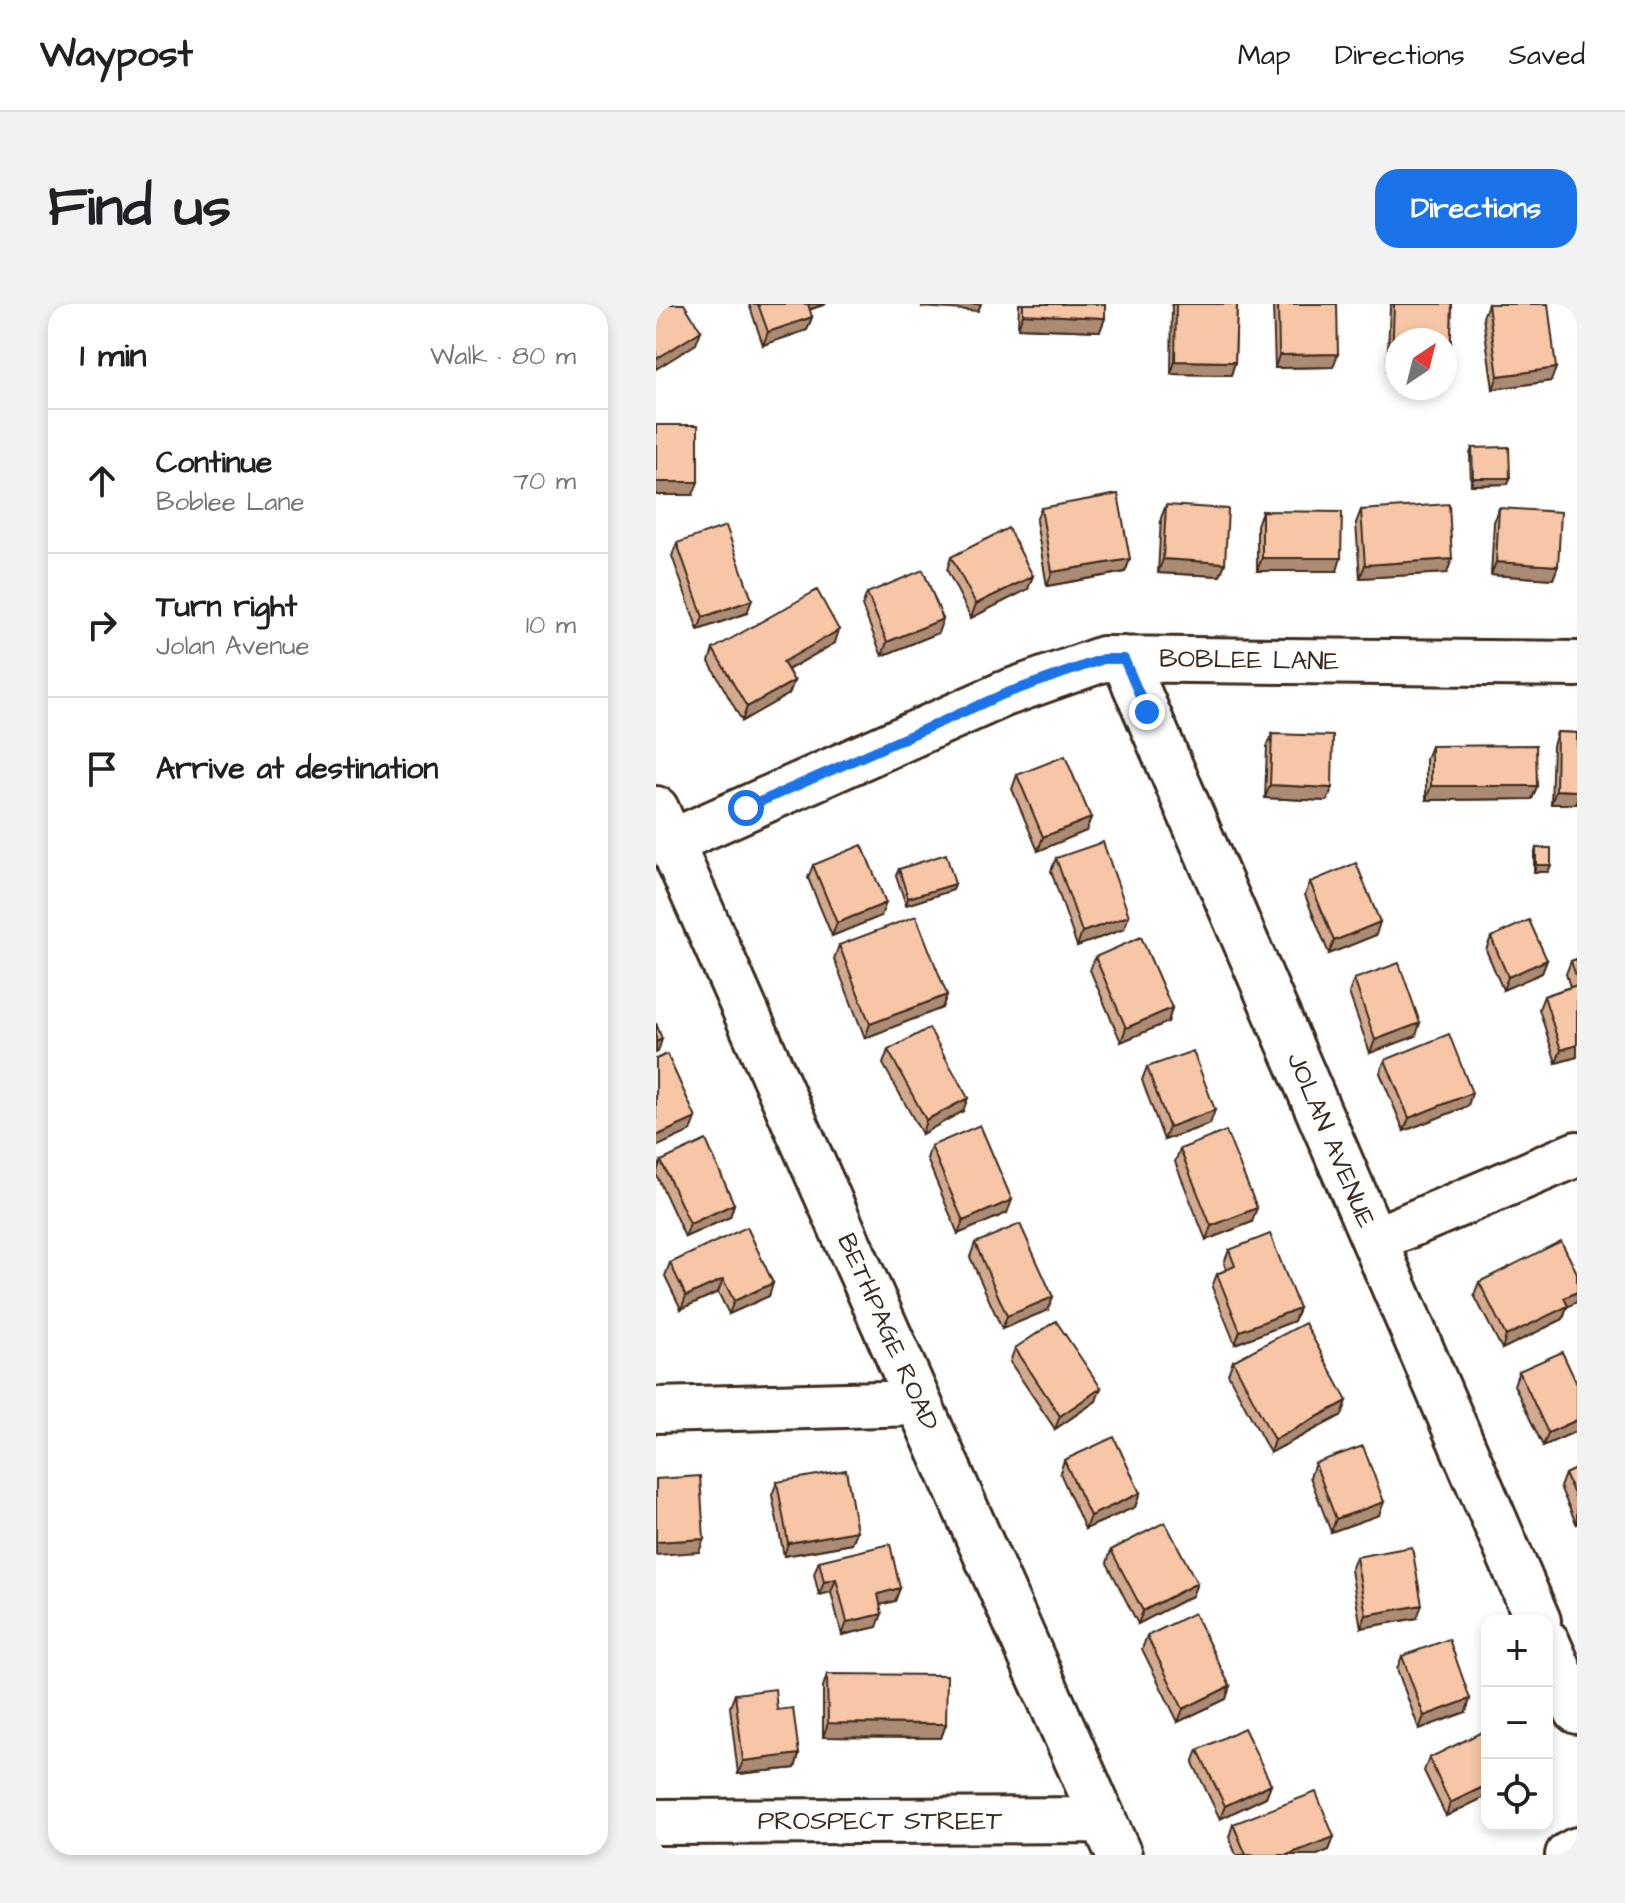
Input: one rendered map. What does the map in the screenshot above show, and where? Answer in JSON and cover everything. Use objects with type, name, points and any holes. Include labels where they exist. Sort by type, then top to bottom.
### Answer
[{"type":"street","name":"BOBLEE LANE","points":[[663,825],[1103,659],[1577,664]]},
{"type":"street","name":"JOLAN AVENUE","points":[[1124,659],[1535,1615]]},
{"type":"street","name":"BETHPAGE ROAD","points":[[663,825],[1111,1837]]},
{"type":"street","points":[[1374,1240],[1577,1154]]},
{"type":"street","points":[[656,1410],[919,1403]]},
{"type":"street","points":[[1553,1656],[1577,1711]]},
{"type":"street","name":"PROSPECT STREET","points":[[656,1822],[1111,1837]]},
{"type":"street","points":[[1568,1855],[1577,1850]]},
{"type":"building","points":[[656,304],[684,304],[701,331],[656,359]]},
{"type":"building","points":[[758,304],[808,304],[812,317],[768,332]]},
{"type":"building","points":[[1023,304],[1105,304],[1105,318],[1023,314]]},
{"type":"building","points":[[1176,304],[1237,304],[1235,362],[1175,361]]},
{"type":"building","points":[[1278,304],[1337,304],[1338,354],[1279,355]]},
{"type":"building","points":[[1394,304],[1452,304],[1451,328],[1393,328]]},
{"type":"building","points":[[1488,304],[1548,304],[1556,368],[1498,376]]},
{"type":"building","points":[[656,425],[698,425],[698,482],[656,482]]},
{"type":"building","points":[[1509,447],[1510,478],[1473,478],[1472,448]]},
{"type":"building","points":[[1118,494],[1130,559],[1052,572],[1041,508]]},
{"type":"building","points":[[1449,504],[1452,559],[1365,565],[1361,510]]},
{"type":"building","points":[[1166,505],[1228,509],[1225,563],[1163,559]]},
{"type":"building","points":[[1499,508],[1561,512],[1558,566],[1496,562]]},
{"type":"building","points":[[1262,511],[1342,512],[1341,558],[1262,558]]},
{"type":"building","points":[[726,526],[752,600],[703,617],[677,543]]},
{"type":"building","points":[[1008,528],[1033,576],[976,604],[951,557]]},
{"type":"building","points":[[923,570],[943,619],[887,642],[867,593]]},
{"type":"building","points":[[817,590],[839,630],[783,662],[794,681],[747,707],[713,649]]},
{"type":"building","points":[[1557,732],[1577,733],[1577,791],[1556,790]]},
{"type":"building","points":[[1272,734],[1333,736],[1332,788],[1270,785]]},
{"type":"building","points":[[1536,745],[1537,786],[1431,786],[1431,746]]},
{"type":"building","points":[[1065,756],[1091,818],[1043,837],[1017,775]]},
{"type":"building","points":[[1103,842],[1129,916],[1082,932],[1056,858]]},
{"type":"building","points":[[862,845],[886,903],[837,923],[813,865]]},
{"type":"building","points":[[1536,848],[1551,848],[1551,865],[1536,865]]},
{"type":"building","points":[[946,854],[955,884],[908,898],[899,869]]},
{"type":"building","points":[[1356,863],[1380,922],[1334,941],[1310,882]]},
{"type":"building","points":[[916,916],[947,995],[870,1024],[839,945]]},
{"type":"building","points":[[1529,920],[1547,960],[1508,977],[1491,937]]},
{"type":"building","points":[[1141,937],[1172,1008],[1126,1028],[1095,957]]},
{"type":"building","points":[[1577,959],[1577,979],[1571,961]]},
{"type":"building","points":[[1399,963],[1420,1023],[1375,1040],[1354,979]]},
{"type":"building","points":[[1577,985],[1577,1045],[1561,1050],[1544,996]]},
{"type":"building","points":[[656,1023],[662,1039],[656,1042]]},
{"type":"building","points":[[929,1028],[968,1098],[926,1120],[888,1050]]},
{"type":"building","points":[[1449,1034],[1472,1093],[1409,1118],[1385,1060]]},
{"type":"building","points":[[1193,1051],[1215,1110],[1169,1127],[1147,1067]]},
{"type":"building","points":[[667,1054],[696,1118],[656,1136],[656,1059]]},
{"type":"building","points":[[980,1125],[1012,1200],[963,1221],[931,1146]]},
{"type":"building","points":[[1226,1131],[1257,1208],[1211,1226],[1180,1149]]},
{"type":"building","points":[[706,1140],[734,1204],[690,1224],[661,1161]]},
{"type":"building","points":[[1020,1224],[1053,1297],[1007,1316],[975,1243]]},
{"type":"building","points":[[747,1227],[773,1283],[734,1301],[723,1279],[686,1296],[670,1263]]},
{"type":"building","points":[[1270,1234],[1299,1308],[1240,1331],[1217,1274],[1235,1266],[1229,1250]]},
{"type":"building","points":[[1561,1241],[1577,1273],[1577,1292],[1564,1298],[1568,1306],[1506,1336],[1479,1282]]},
{"type":"building","points":[[1056,1321],[1101,1388],[1060,1416],[1015,1348]]},
{"type":"building","points":[[1305,1323],[1347,1401],[1274,1440],[1233,1361]]},
{"type":"building","points":[[1562,1352],[1577,1384],[1577,1420],[1548,1433],[1519,1371]]},
{"type":"building","points":[[1114,1437],[1140,1493],[1090,1516],[1064,1460]]},
{"type":"building","points":[[1363,1446],[1384,1502],[1336,1519],[1315,1463]]},
{"type":"building","points":[[1577,1468],[1577,1501],[1565,1474]]},
{"type":"building","points":[[846,1470],[857,1531],[788,1543],[777,1482]]},
{"type":"building","points":[[700,1476],[704,1539],[656,1542],[656,1479]]},
{"type":"building","points":[[1165,1522],[1197,1583],[1143,1611],[1111,1550]]},
{"type":"building","points":[[890,1544],[900,1588],[878,1594],[882,1614],[847,1622],[836,1579],[824,1582],[819,1561]]},
{"type":"building","points":[[1412,1547],[1422,1605],[1366,1615],[1356,1557]]},
{"type":"building","points":[[1194,1613],[1230,1686],[1183,1709],[1147,1636]]},
{"type":"building","points":[[1449,1639],[1470,1699],[1424,1716],[1402,1656]]},
{"type":"building","points":[[827,1674],[947,1675],[946,1724],[828,1723]]},
{"type":"building","points":[[775,1689],[777,1710],[793,1708],[799,1754],[743,1761],[735,1694]]},
{"type":"building","points":[[1244,1728],[1271,1784],[1225,1806],[1198,1750]]},
{"type":"building","points":[[1481,1732],[1481,1788],[1450,1803],[1429,1758]]},
{"type":"building","points":[[1316,1792],[1334,1837],[1287,1855],[1246,1855],[1233,1824]]},
{"type":"route","points":[[746,808],[1004,694],[1103,659],[1124,659],[1147,712]]}]
